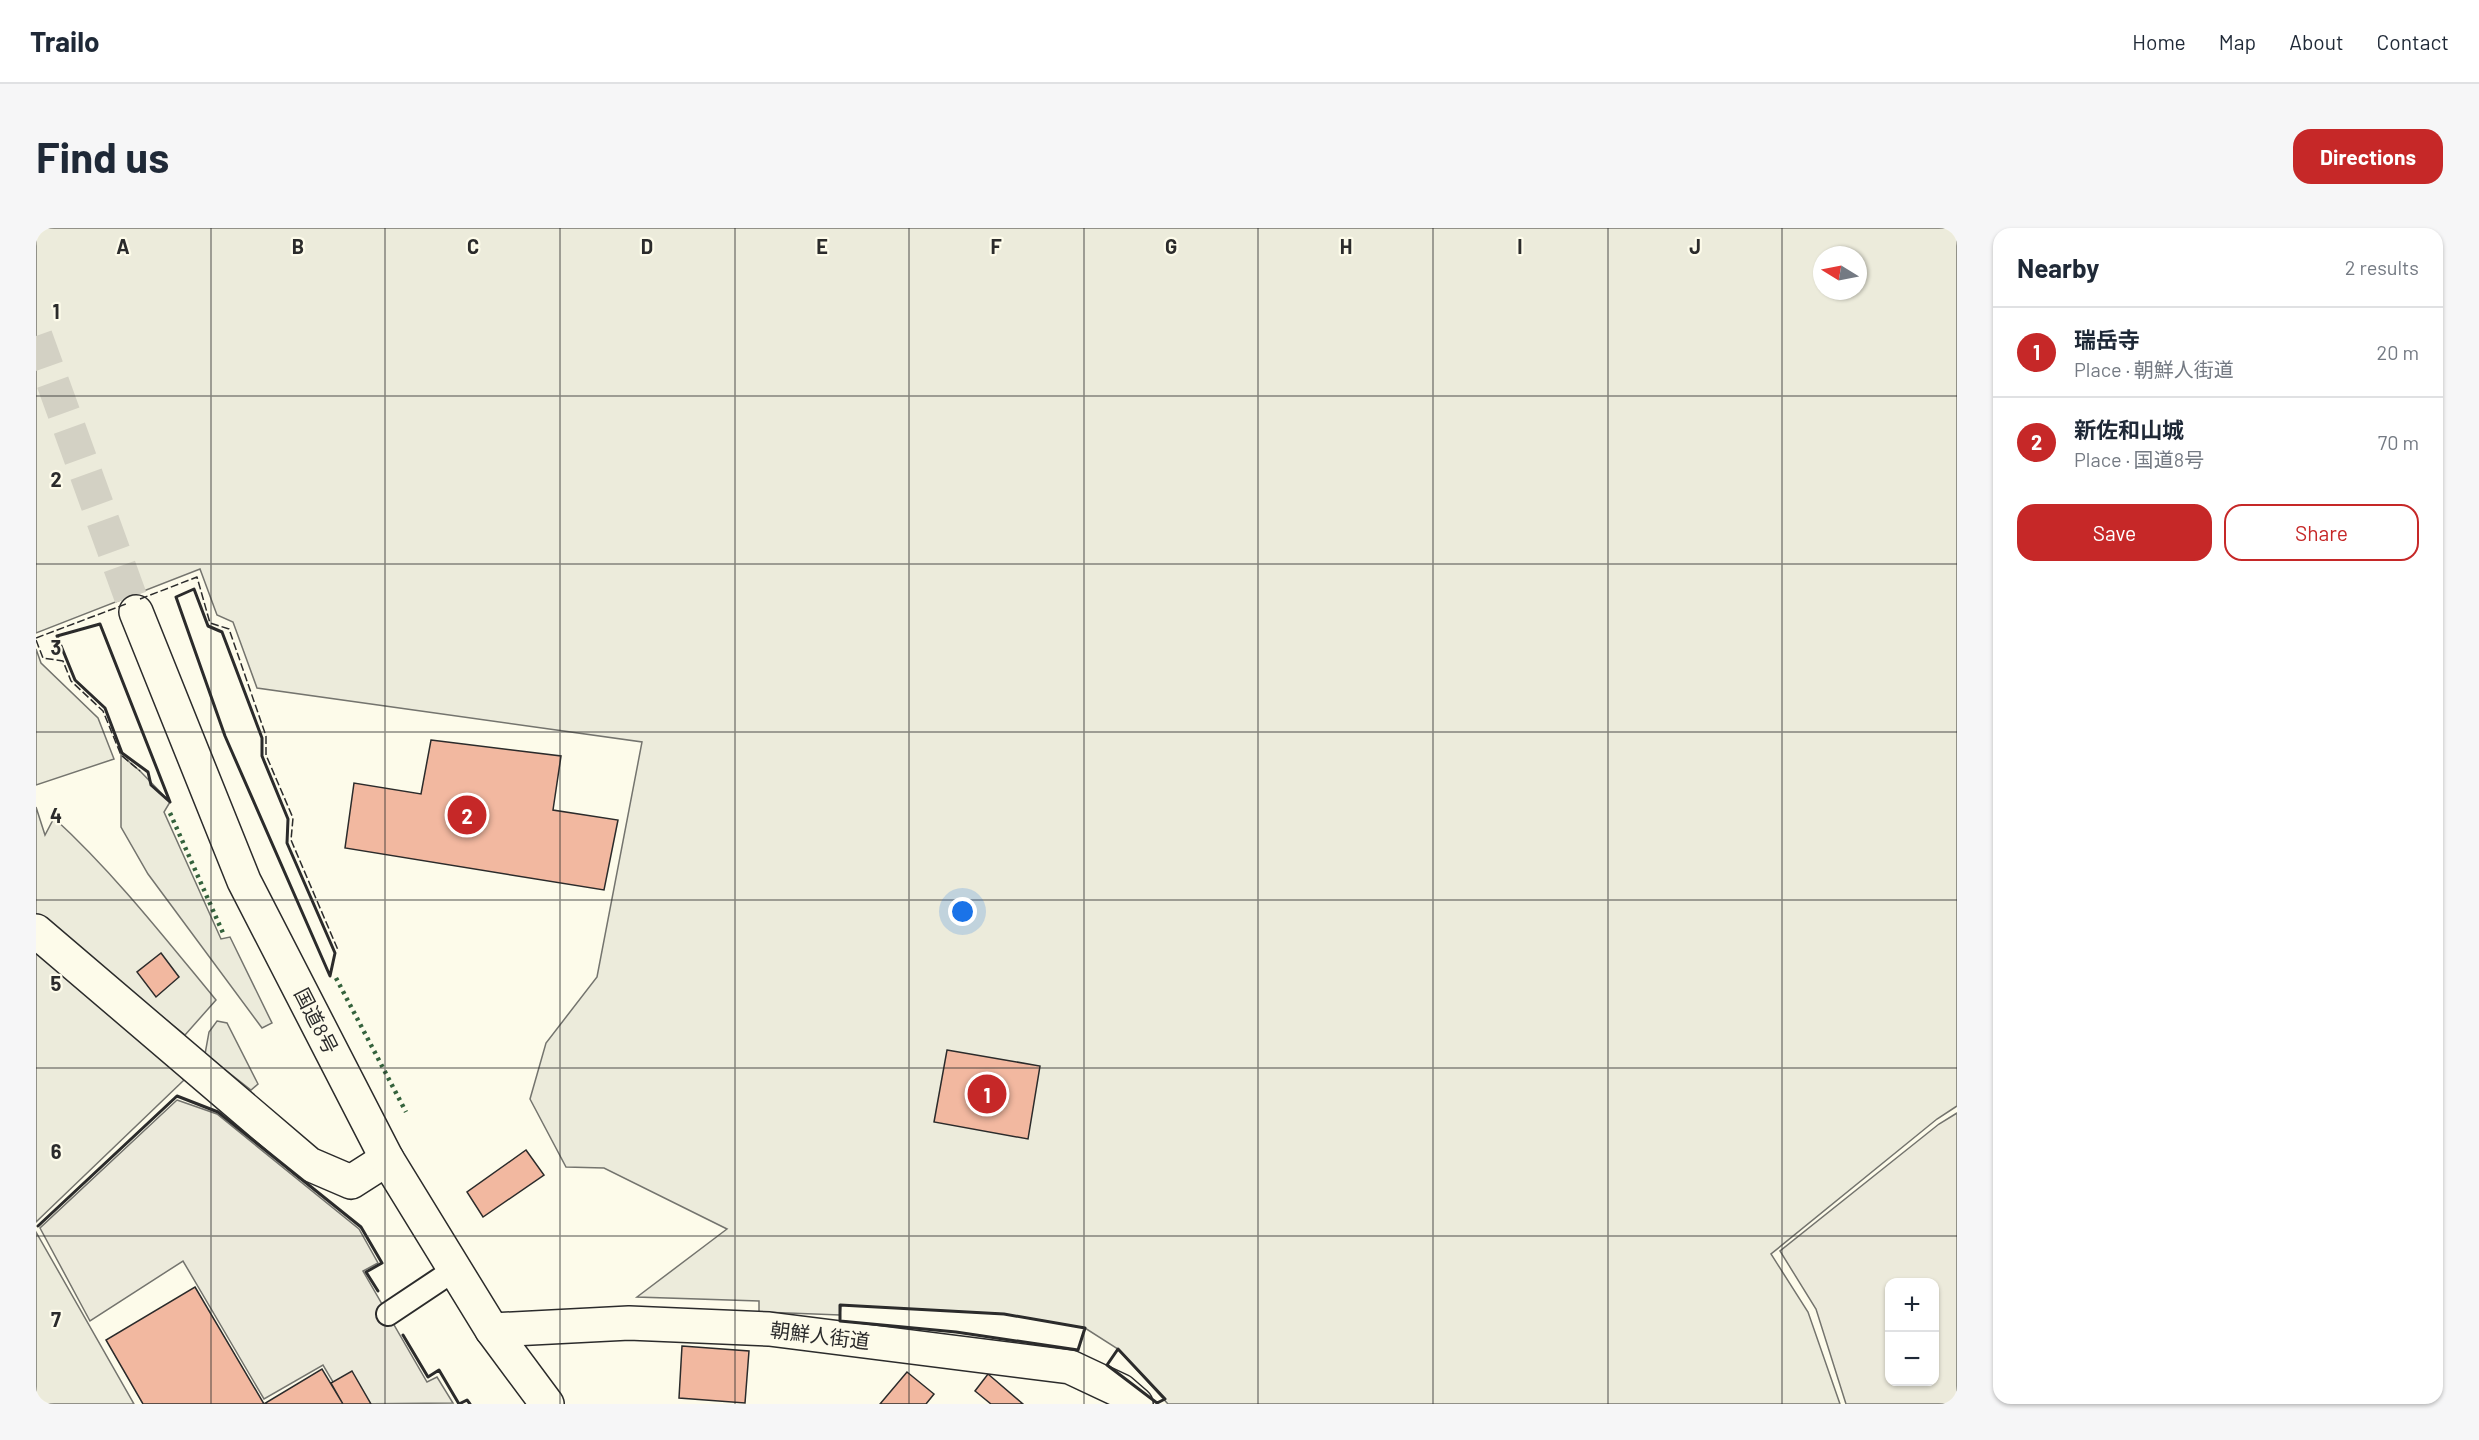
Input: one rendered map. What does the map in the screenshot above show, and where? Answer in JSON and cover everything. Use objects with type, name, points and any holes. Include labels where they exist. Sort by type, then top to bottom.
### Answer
[{"type":"main road","name":"国道8号","points":[[136,612],[244,881],[387,1159],[492,1330],[547,1404]]},
{"type":"main road","points":[[36,931],[309,1164],[351,1182],[387,1159]]},
{"type":"main road","name":"朝鮮人街道","points":[[492,1330],[629,1323],[768,1329],[1070,1366],[1121,1391],[1137,1404]]},
{"type":"lane","points":[[388,1314],[454,1270]]},
{"type":"shaded area","points":[[36,228],[1957,228],[1957,1106],[1937,1119],[1771,1254],[1808,1312],[1840,1404],[1168,1404],[1118,1349],[1085,1328],[1004,1314],[841,1305],[840,1315],[759,1312],[759,1301],[637,1297],[727,1229],[604,1168],[566,1167],[530,1099],[546,1043],[597,977],[642,742],[257,688],[233,622],[217,615],[200,569],[36,633]]},
{"type":"shaded area","points":[[36,649],[41,663],[98,718],[114,759],[36,785]]},
{"type":"shaded area","points":[[121,755],[170,802],[164,812],[221,939],[230,937],[272,1023],[262,1028],[148,874],[121,827]]},
{"type":"shaded area","points":[[36,807],[45,835],[54,818],[118,883],[216,1000],[185,1035],[36,915]]},
{"type":"shaded area","points":[[36,950],[115,1013],[184,1080],[36,1222]]},
{"type":"shaded area","points":[[217,1021],[227,1023],[258,1084],[251,1090],[205,1054],[209,1032]]},
{"type":"shaded area","points":[[177,1100],[217,1114],[359,1229],[378,1263],[363,1271],[427,1382],[437,1377],[453,1403],[346,1404],[323,1365],[264,1399],[183,1261],[90,1321],[40,1228]]},
{"type":"shaded area","points":[[1957,1113],[1957,1404],[1846,1404],[1816,1309],[1780,1251],[1939,1124]]},
{"type":"shaded area","points":[[36,1232],[134,1404],[36,1404]]},
{"type":"building","points":[[431,740],[561,756],[553,810],[618,820],[604,890],[345,848],[354,783],[421,794]]},
{"type":"building","points":[[161,953],[179,977],[156,997],[137,972]]},
{"type":"building","points":[[947,1050],[1040,1066],[1028,1139],[934,1122]]},
{"type":"building","points":[[526,1150],[544,1175],[483,1217],[467,1192]]},
{"type":"building","points":[[195,1287],[264,1404],[143,1404],[106,1340]]},
{"type":"building","points":[[682,1346],[749,1351],[745,1403],[679,1398]]},
{"type":"building","points":[[322,1369],[343,1404],[264,1404]]},
{"type":"building","points":[[352,1371],[371,1404],[343,1404],[331,1383]]},
{"type":"building","points":[[907,1372],[934,1394],[926,1404],[880,1404]]},
{"type":"building","points":[[988,1374],[1023,1404],[991,1404],[975,1391]]},
{"type":"tunnel","points":[[36,336],[136,612]]},
{"type":"hedge","points":[[170,813],[223,933]]},
{"type":"hedge","points":[[336,978],[406,1112]]},
{"type":"fence","points":[[140,599],[197,577],[210,623],[229,629],[266,736],[266,755],[293,818],[291,840],[338,950]]},
{"type":"fence","points":[[36,638],[126,604]]},
{"type":"fence","points":[[36,640],[43,658],[63,661],[71,681],[103,711],[121,755],[140,771]]},
{"type":"wall","points":[[194,589],[208,626],[222,632],[262,738],[262,756],[288,819],[287,843],[335,953],[330,976],[225,736],[176,597],[194,589]]},
{"type":"wall","points":[[100,624],[170,802],[151,785],[148,772],[122,753],[105,708],[75,680],[57,636],[100,624]]},
{"type":"wall","points":[[38,1226],[177,1096],[218,1112],[361,1227],[382,1263],[366,1272],[378,1291]]},
{"type":"wall","points":[[840,1305],[1004,1314],[1085,1328],[1078,1350],[956,1332],[840,1321],[840,1305]]},
{"type":"wall","points":[[403,1335],[428,1377],[439,1370],[459,1404]]},
{"type":"wall","points":[[1118,1349],[1165,1399],[1157,1403],[1107,1365],[1118,1349]]},
{"type":"wall","points":[[459,1404],[467,1400],[470,1404]]},
{"type":"place","name":"新佐和山城","points":[[467,815]]},
{"type":"place","name":"瑞岳寺","points":[[987,1094]]}]
